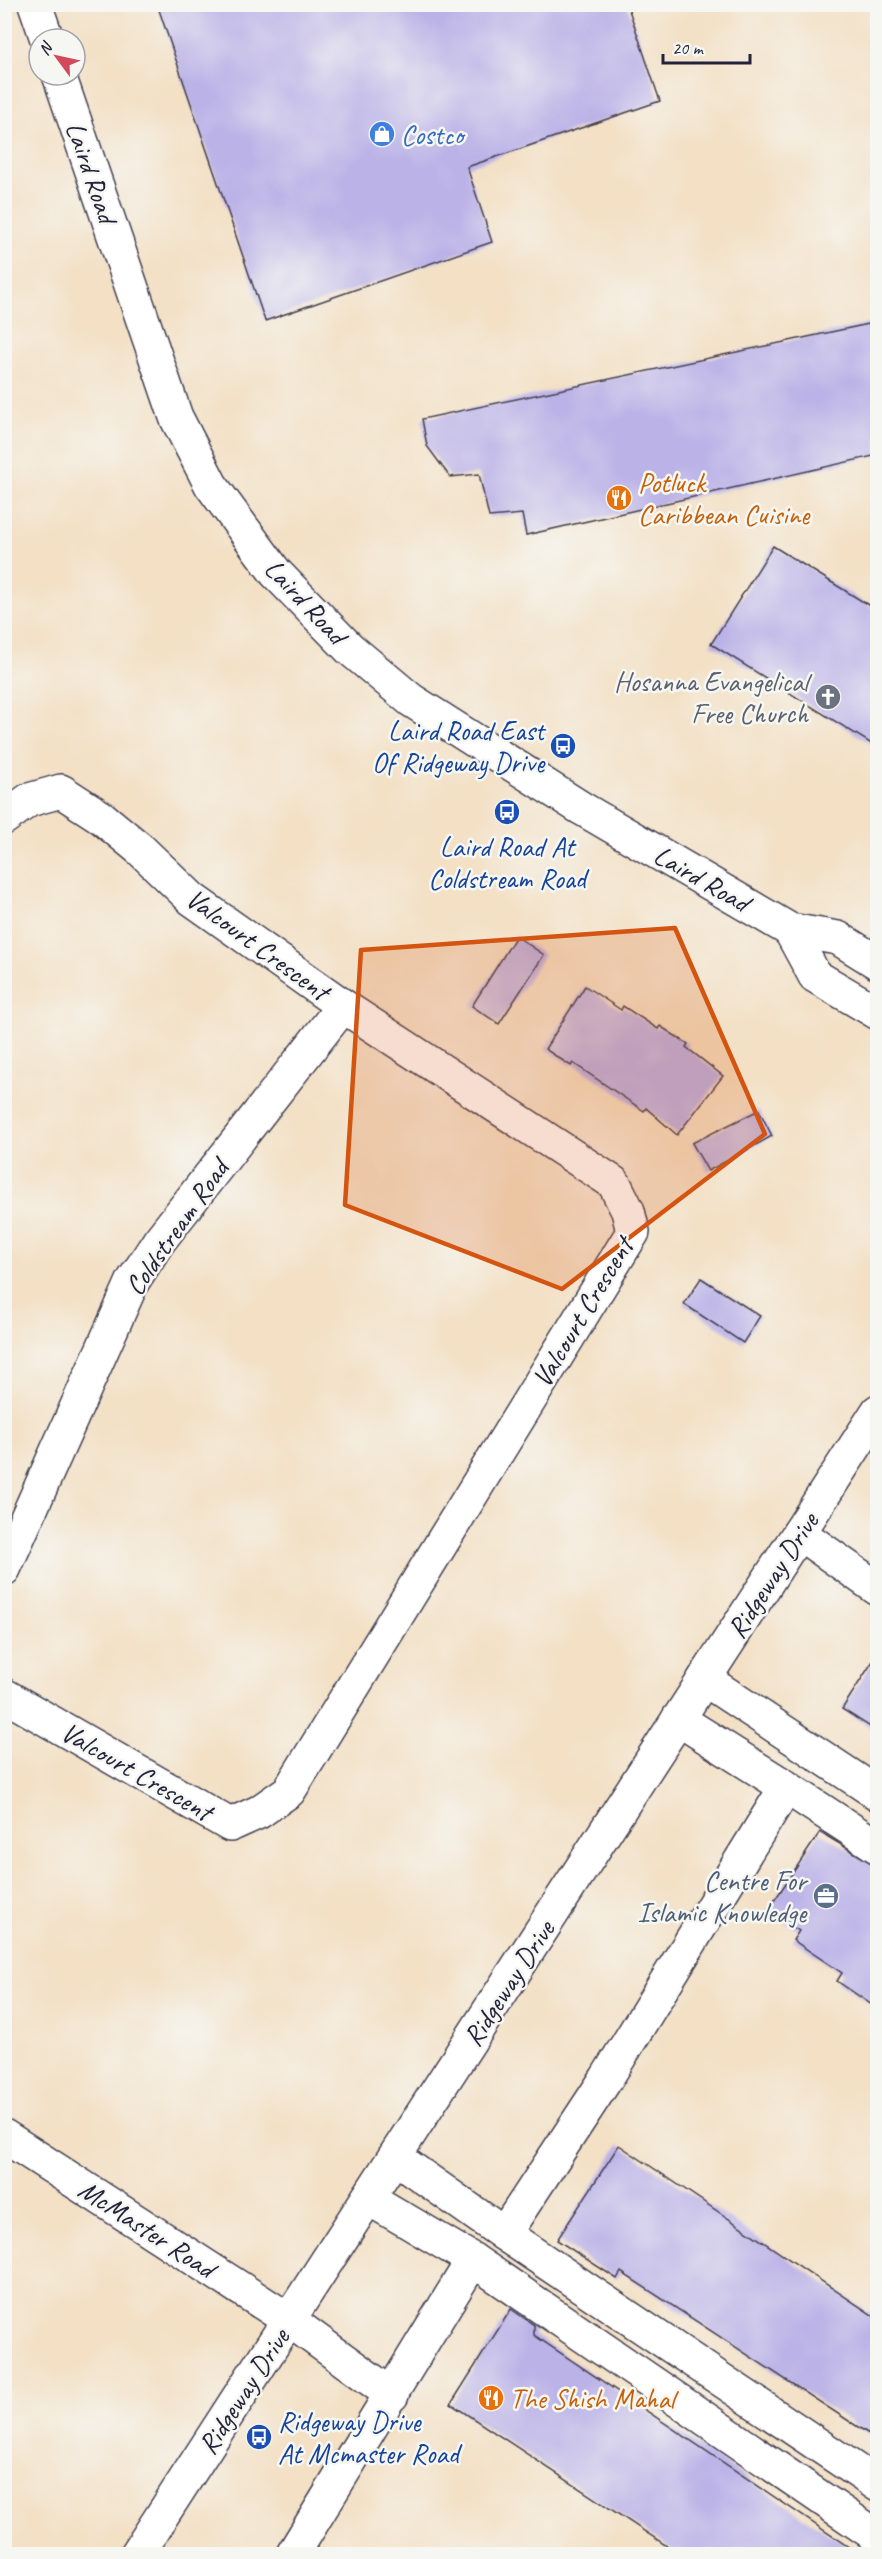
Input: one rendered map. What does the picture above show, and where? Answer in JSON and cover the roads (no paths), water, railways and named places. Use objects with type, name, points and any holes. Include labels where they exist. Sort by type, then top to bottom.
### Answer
[{"type":"street","points":[[36,4],[43,27]]},
{"type":"street","name":"Laird Road","points":[[63,87],[176,417],[211,485],[276,573],[350,648],[411,700],[581,808],[790,930],[838,938],[878,963]]},
{"type":"street","name":"Valcourt Crescent","points":[[4,818],[29,800],[61,791],[101,817],[141,850],[192,899],[343,1006],[614,1183],[628,1211],[633,1232],[289,1791],[259,1812],[230,1825],[4,1695]]},
{"type":"street","points":[[790,930],[814,976],[878,1013]]},
{"type":"street","name":"Coldstream Road","points":[[4,1569],[133,1281],[159,1241],[343,1006]]},
{"type":"street","name":"Ridgeway Drive","points":[[137,2554],[878,1411]]},
{"type":"street","points":[[799,1533],[878,1588]]},
{"type":"street","points":[[704,1679],[878,1794]]},
{"type":"street","points":[[678,1719],[878,1847]]},
{"type":"street","points":[[504,2234],[606,2079],[786,1787]]},
{"type":"street","name":"McMaster Road","points":[[4,2136],[289,2320],[392,2395]]},
{"type":"street","points":[[395,2157],[504,2234],[878,2485]]},
{"type":"street","points":[[368,2198],[473,2260],[878,2537]]},
{"type":"street","points":[[293,2554],[473,2260]]},
{"type":"place","name":"Costco","points":[[382,134]]},
{"type":"place","name":"Potluck Caribbean Cuisine","points":[[619,498]]},
{"type":"place","name":"Hosanna Evangelical Free Church","points":[[828,697]]},
{"type":"place","name":"Laird Road East Of Ridgeway Drive","points":[[563,746]]},
{"type":"place","name":"Laird Road At Coldstream Road","points":[[507,812]]},
{"type":"place","name":"Centre For Islamic Knowledge","points":[[826,1896]]},
{"type":"place","name":"The Shish Mahal","points":[[491,2398]]},
{"type":"place","name":"Ridgeway Drive At Mcmaster Road","points":[[259,2437]]}]
